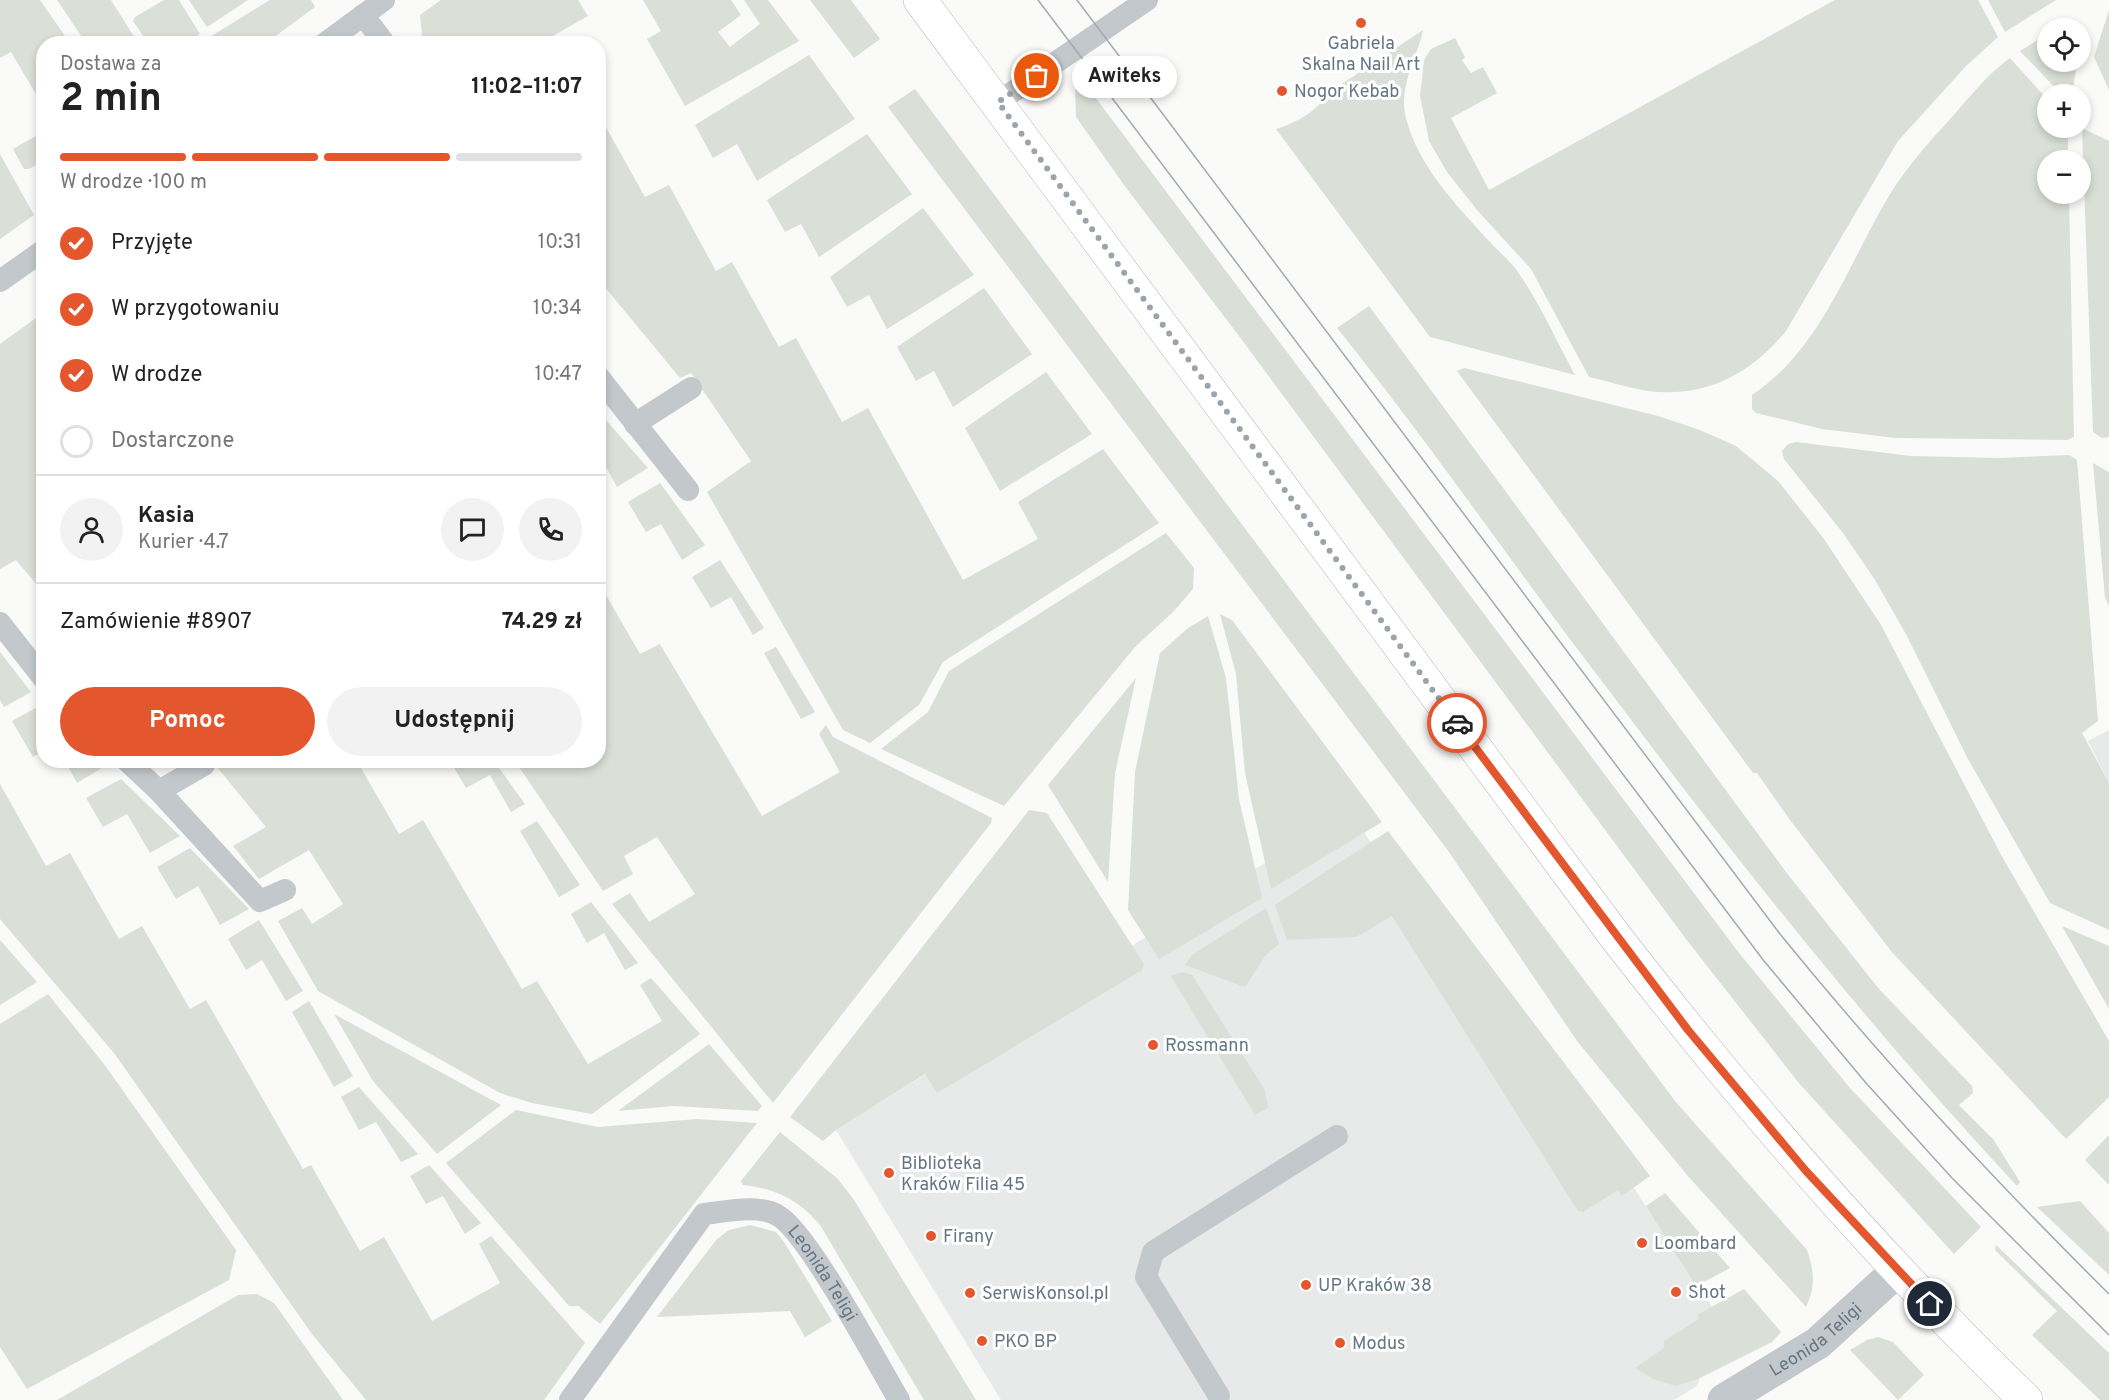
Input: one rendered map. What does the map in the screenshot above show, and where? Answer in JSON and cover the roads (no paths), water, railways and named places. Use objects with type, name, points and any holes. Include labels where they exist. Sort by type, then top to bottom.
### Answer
[{"type":"street","points":[[920,0],[998,102],[1622,946],[1760,1118],[1898,1270],[2026,1400]]},
{"type":"street","name":"Leonida Teligi","points":[[1724,1400],[1818,1343],[1898,1270]]},
{"type":"lane","points":[[335,36],[384,0]]},
{"type":"lane","points":[[998,102],[1147,0]]},
{"type":"lane","points":[[363,15],[379,36]]},
{"type":"lane","points":[[0,281],[36,256]]},
{"type":"lane","points":[[606,386],[688,490]]},
{"type":"lane","points":[[635,424],[691,388]]},
{"type":"lane","points":[[0,622],[36,669]]},
{"type":"lane","points":[[135,768],[159,791],[260,901],[285,890]]},
{"type":"lane","points":[[159,791],[199,768]]},
{"type":"lane","points":[[1219,1396],[1146,1277],[1153,1252],[1336,1136]]},
{"type":"lane","name":"Leonida Teligi","points":[[570,1400],[704,1214],[751,1210],[777,1215],[805,1243],[899,1400]]},
{"type":"tram line","points":[[1038,0],[1764,961],[1866,1083],[1952,1178],[2109,1335]]},
{"type":"tram line","points":[[1077,0],[1780,934],[1859,1028],[1940,1118],[2109,1294]]},
{"type":"place","name":"Gabriela Skalna Nail Art","points":[[1361,23]]},
{"type":"place","name":"Awiteks","points":[[1037,76]]},
{"type":"place","name":"Nogor Kebab","points":[[1282,91]]},
{"type":"place","name":"Rossmann","points":[[1153,1045]]},
{"type":"place","name":"Biblioteka Kraków Filia 45","points":[[889,1173]]},
{"type":"place","name":"Firany","points":[[931,1236]]},
{"type":"place","name":"Loombard","points":[[1642,1243]]},
{"type":"place","name":"UP Kraków 38","points":[[1306,1285]]},
{"type":"place","name":"Shot","points":[[1676,1292]]},
{"type":"place","name":"SerwisKonsol.pl","points":[[970,1293]]},
{"type":"place","name":"PKO BP","points":[[982,1341]]},
{"type":"place","name":"Modus","points":[[1340,1343]]}]
